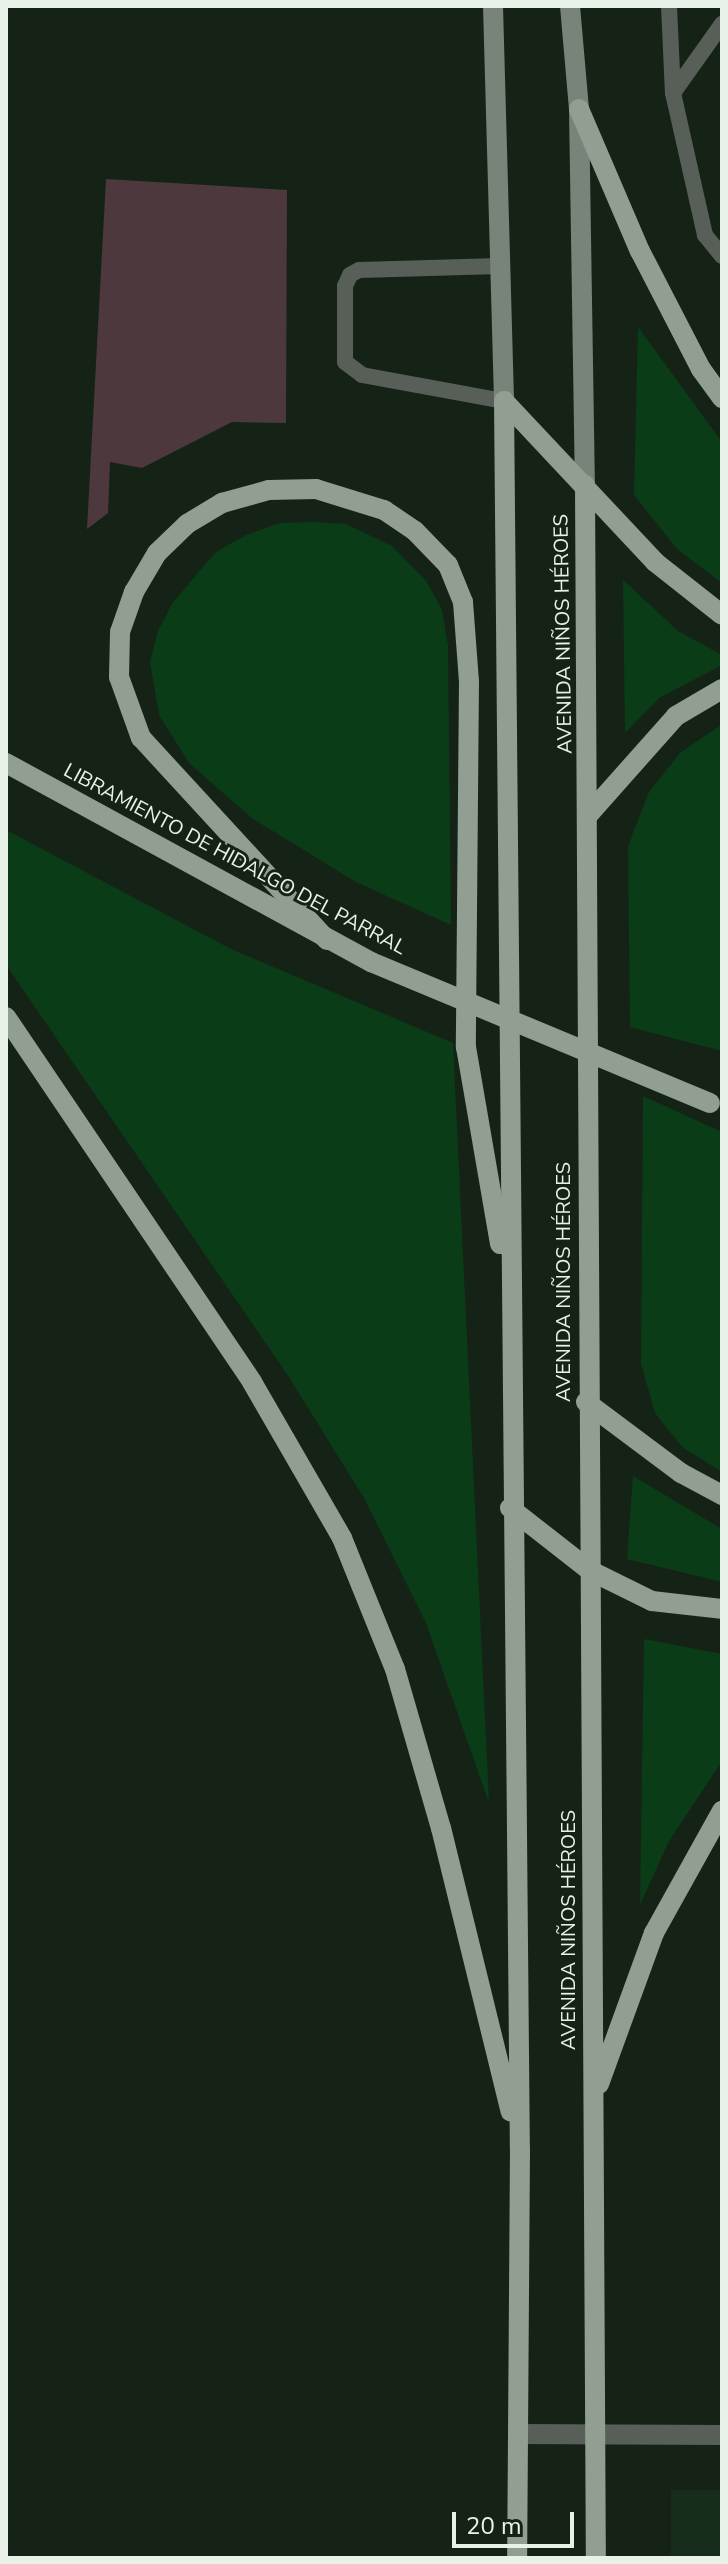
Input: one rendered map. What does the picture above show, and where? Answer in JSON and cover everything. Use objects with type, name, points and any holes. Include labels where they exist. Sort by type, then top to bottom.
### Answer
[{"type":"main road","points":[[493,6],[504,401],[510,1508],[520,2149],[517,2558]]},
{"type":"main road","name":"AVENIDA NIÑOS HÉROES","points":[[570,6],[579,109],[589,814],[586,1402],[596,2558]]},
{"type":"main road","points":[[579,109],[640,251],[701,369],[722,398]]},
{"type":"main road","points":[[504,401],[655,562],[722,615]]},
{"type":"main road","points":[[327,940],[141,738],[119,677],[120,632],[134,592],[157,553],[187,524],[222,503],[269,490],[316,489],[384,510],[415,531],[448,565],[463,602],[469,681],[466,1047],[510,1302]]},
{"type":"main road","points":[[589,814],[676,716],[722,689]]},
{"type":"main road","name":"LIBRAMIENTO DE HIDALGO DEL PARRAL","points":[[6,763],[371,962],[716,1104]]},
{"type":"main road","points":[[6,1017],[252,1382],[342,1538],[395,1669],[441,1828],[520,2149]]},
{"type":"main road","points":[[586,1402],[681,1473],[722,1495]]},
{"type":"main road","points":[[510,1508],[589,1570],[652,1601],[722,1609]]},
{"type":"main road","points":[[593,2099],[654,1933],[722,1811]]},
{"type":"street","points":[[518,2434],[597,2437],[722,2435]]},
{"type":"lane","points":[[669,6],[673,93],[705,235],[722,256]]},
{"type":"lane","points":[[673,93],[722,24]]},
{"type":"lane","points":[[500,266],[359,270],[350,275],[345,286],[345,362],[362,375],[504,401]]},
{"type":"shaded area","points":[[671,2490],[722,2490],[722,2558],[671,2558]]},
{"type":"green space","points":[[638,327],[722,442],[722,583],[677,549],[634,495]]},
{"type":"green space","points":[[280,523],[346,524],[392,546],[427,582],[442,610],[448,645],[451,925],[356,882],[253,819],[189,763],[159,715],[150,662],[158,631],[173,602],[216,552],[246,535]]},
{"type":"green space","points":[[623,580],[678,631],[722,655],[722,665],[659,698],[625,733]]},
{"type":"green space","points":[[722,724],[722,1051],[630,1027],[628,846],[649,792],[680,753]]},
{"type":"green space","points":[[6,830],[231,949],[453,1043],[489,1803],[426,1623],[364,1498],[287,1374],[6,965]]},
{"type":"green space","points":[[643,1096],[722,1132],[722,1472],[682,1447],[655,1413],[641,1364]]},
{"type":"green space","points":[[633,1476],[722,1529],[722,1582],[627,1559]]},
{"type":"green space","points":[[644,1639],[722,1654],[722,1761],[669,1841],[640,1905]]},
{"type":"building","points":[[106,179],[287,190],[286,423],[232,422],[142,468],[110,462],[108,513],[87,529]]}]
